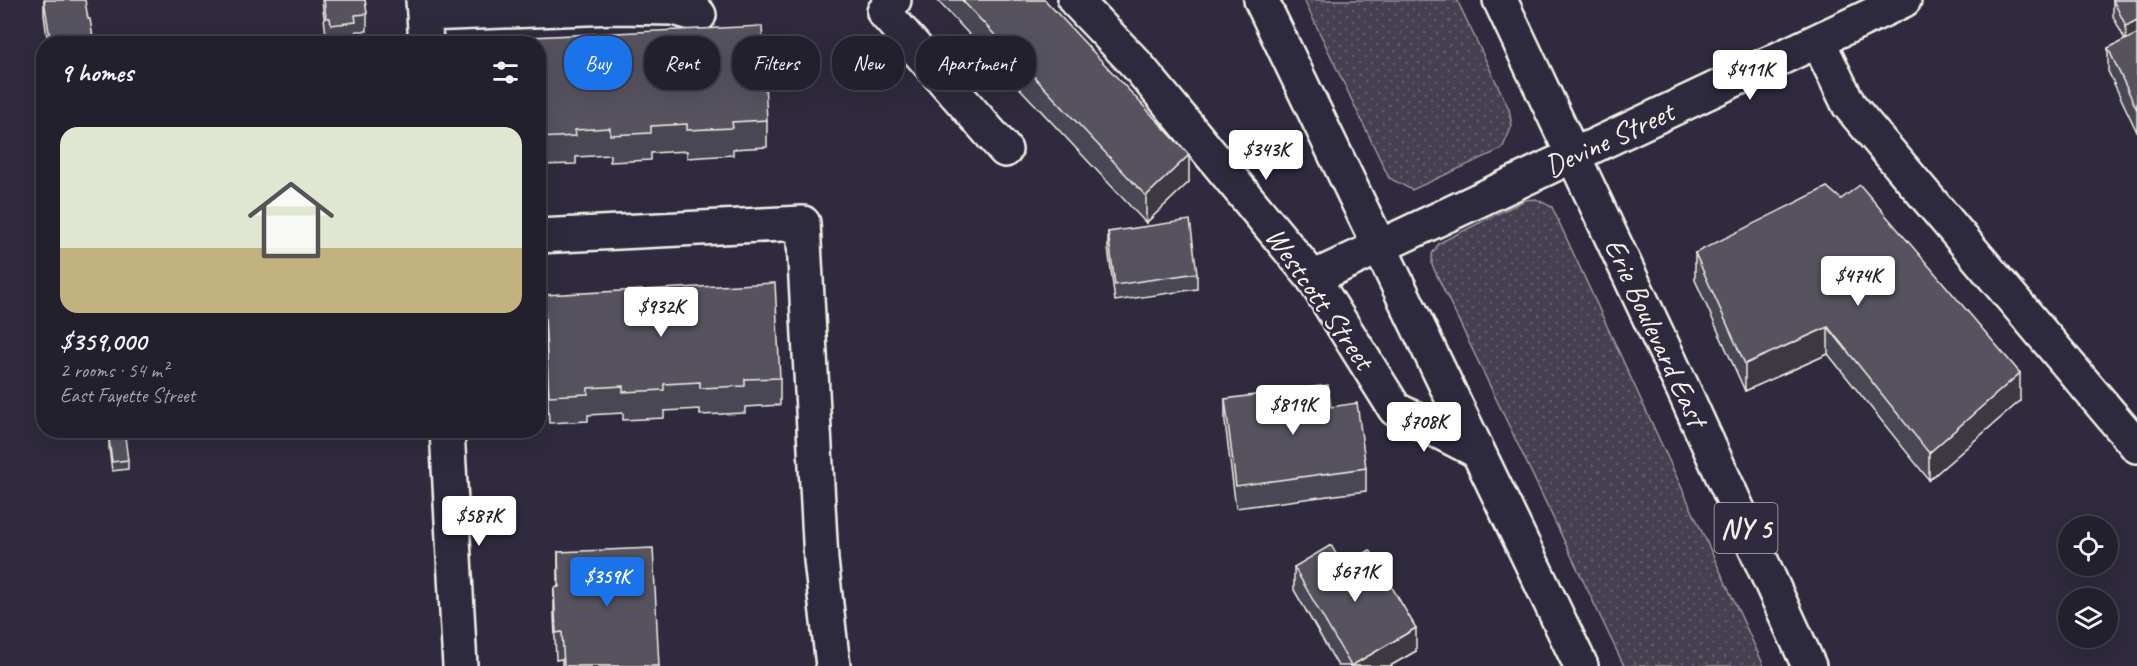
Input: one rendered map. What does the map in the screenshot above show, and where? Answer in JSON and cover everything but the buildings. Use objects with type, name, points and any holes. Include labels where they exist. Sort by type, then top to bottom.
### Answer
[{"type":"street","points":[[894,0],[884,12],[1005,150]]},
{"type":"street","name":"Westcott Street","points":[[1075,0],[1137,65],[1313,278],[1395,409],[1477,451]]},
{"type":"street","points":[[1262,0],[1581,666]]},
{"type":"street","name":"Erie Boulevard East","points":[[1500,0],[1809,666]]},
{"type":"street","name":"Devine Street","points":[[1313,278],[1904,0]]},
{"type":"street","points":[[424,19],[615,7],[674,8],[699,15]]},
{"type":"street","points":[[1818,41],[1849,105],[2137,446]]},
{"type":"street","points":[[546,236],[803,223],[821,560],[833,666]]},
{"type":"street","points":[[447,438],[460,666]]},
{"type":"shaded area","points":[[1304,0],[1457,0],[1509,109],[1512,126],[1502,149],[1412,190],[1389,178]]},
{"type":"shaded area","points":[[1536,199],[1552,207],[1764,666],[1624,666],[1432,265],[1432,254],[1439,243],[1525,200]]}]
